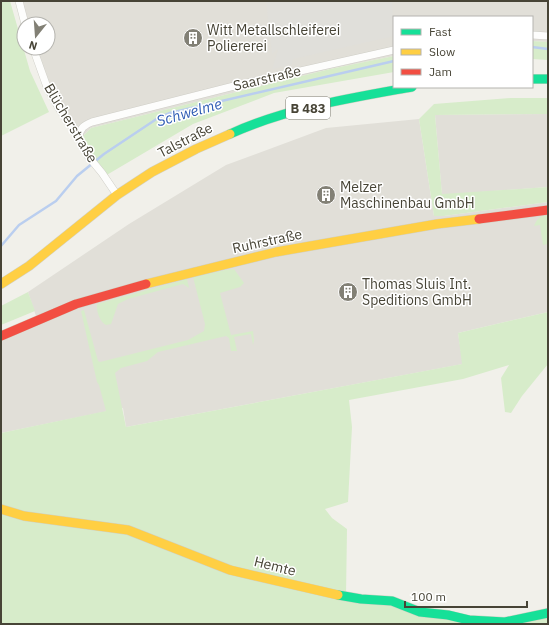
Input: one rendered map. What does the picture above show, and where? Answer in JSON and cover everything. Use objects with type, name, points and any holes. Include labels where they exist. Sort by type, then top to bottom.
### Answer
[{"type":"street","points":[[19,1],[24,16]]},
{"type":"street","points":[[533,35],[548,36]]},
{"type":"street","name":"Saarstraße","points":[[79,136],[81,128],[92,122],[238,85],[393,50]]},
{"type":"street","name":"Blücherstraße","points":[[36,56],[47,86],[60,110],[79,136],[88,156],[97,166],[117,195]]},
{"type":"street","points":[[533,79],[548,79]]},
{"type":"street","name":"Talstraße","points":[[1,284],[29,266],[117,195],[177,159],[207,144],[243,128],[284,114],[324,103],[406,88]]},
{"type":"street","name":"Ruhrstraße","points":[[1,336],[83,302],[159,280],[276,252],[437,224],[548,210]]},
{"type":"street","name":"Hemte","points":[[1,509],[24,516],[128,530],[230,570],[361,600],[376,599],[392,601],[420,612],[468,622],[505,622],[548,613]]},
{"type":"shaded area","points":[[22,1],[548,1],[548,42],[533,41],[533,16],[393,16],[393,56],[330,69],[91,128],[78,141],[56,109],[39,56],[56,56],[56,16],[27,16]]},
{"type":"shaded area","points":[[266,1],[392,1],[393,36],[293,59],[292,64],[272,69],[278,50],[277,49],[272,54]]},
{"type":"shaded area","points":[[548,114],[548,187],[442,195],[435,115]]},
{"type":"shaded area","points":[[419,119],[434,216],[444,216],[548,202],[548,312],[458,333],[463,364],[126,427],[123,408],[1,433],[1,340],[39,325],[28,292],[129,224],[226,165],[326,128]]},
{"type":"green space","points":[[1,1],[10,1],[16,22],[16,56],[26,56],[30,71],[49,112],[1,136]]},
{"type":"green space","points":[[533,41],[548,42],[548,60],[533,59]]},
{"type":"green space","points":[[393,56],[393,72],[274,93],[193,124],[105,176],[78,141],[91,128],[330,69]]},
{"type":"green space","points":[[510,98],[548,98],[548,114],[435,115],[442,194],[548,187],[548,202],[444,216],[434,216],[419,119],[434,104]]},
{"type":"green space","points":[[547,215],[548,244],[543,245],[540,225],[534,226],[539,218]]},
{"type":"green space","points":[[234,269],[244,283],[240,287],[220,293],[231,335],[253,331],[253,345],[251,334],[234,337],[237,351],[231,351],[229,338],[226,336],[158,352],[147,361],[121,368],[115,373],[126,427],[462,364],[458,333],[548,312],[548,364],[522,396],[511,413],[505,412],[501,378],[509,365],[463,379],[349,400],[352,427],[348,502],[325,509],[332,518],[347,529],[346,596],[505,622],[548,613],[548,624],[1,624],[1,433],[106,411],[97,382],[81,311],[84,310],[98,361],[100,362],[188,340],[204,331],[205,324],[193,277]]},
{"type":"green space","points":[[187,279],[189,288],[183,284],[128,299],[118,304],[111,324],[104,324],[99,316],[97,304]]},
{"type":"green space","points":[[28,292],[35,311],[1,325],[1,306]]},
{"type":"waterway","name":"Schwelme","points":[[533,47],[548,49]]},
{"type":"waterway","name":"Schwelme","points":[[1,246],[19,225],[56,201],[77,176],[104,154],[158,118],[170,113],[393,61]]},
{"type":"traffic: fast","points":[[533,79],[548,79]]},
{"type":"traffic: fast","points":[[230,134],[274,117],[320,105],[407,88]]},
{"type":"traffic: fast","points":[[338,595],[361,599],[392,601],[420,612],[448,615],[469,620],[505,622],[548,613]]},
{"type":"traffic: slow","points":[[1,284],[29,266],[117,195],[152,172],[196,149],[230,134]]},
{"type":"traffic: slow","points":[[146,284],[276,252],[437,224],[479,219]]},
{"type":"traffic: slow","points":[[1,509],[24,516],[128,530],[230,570],[338,595]]},
{"type":"traffic: jam","points":[[479,219],[548,210]]},
{"type":"traffic: jam","points":[[1,336],[76,304],[146,284]]},
{"type":"place","name":"Witt Metallschleiferei Poliererei","points":[[193,38]]},
{"type":"place","name":"Melzer Maschinenbau GmbH","points":[[326,195]]},
{"type":"place","name":"Thomas Sluis Int. Speditions GmbH","points":[[348,292]]}]
